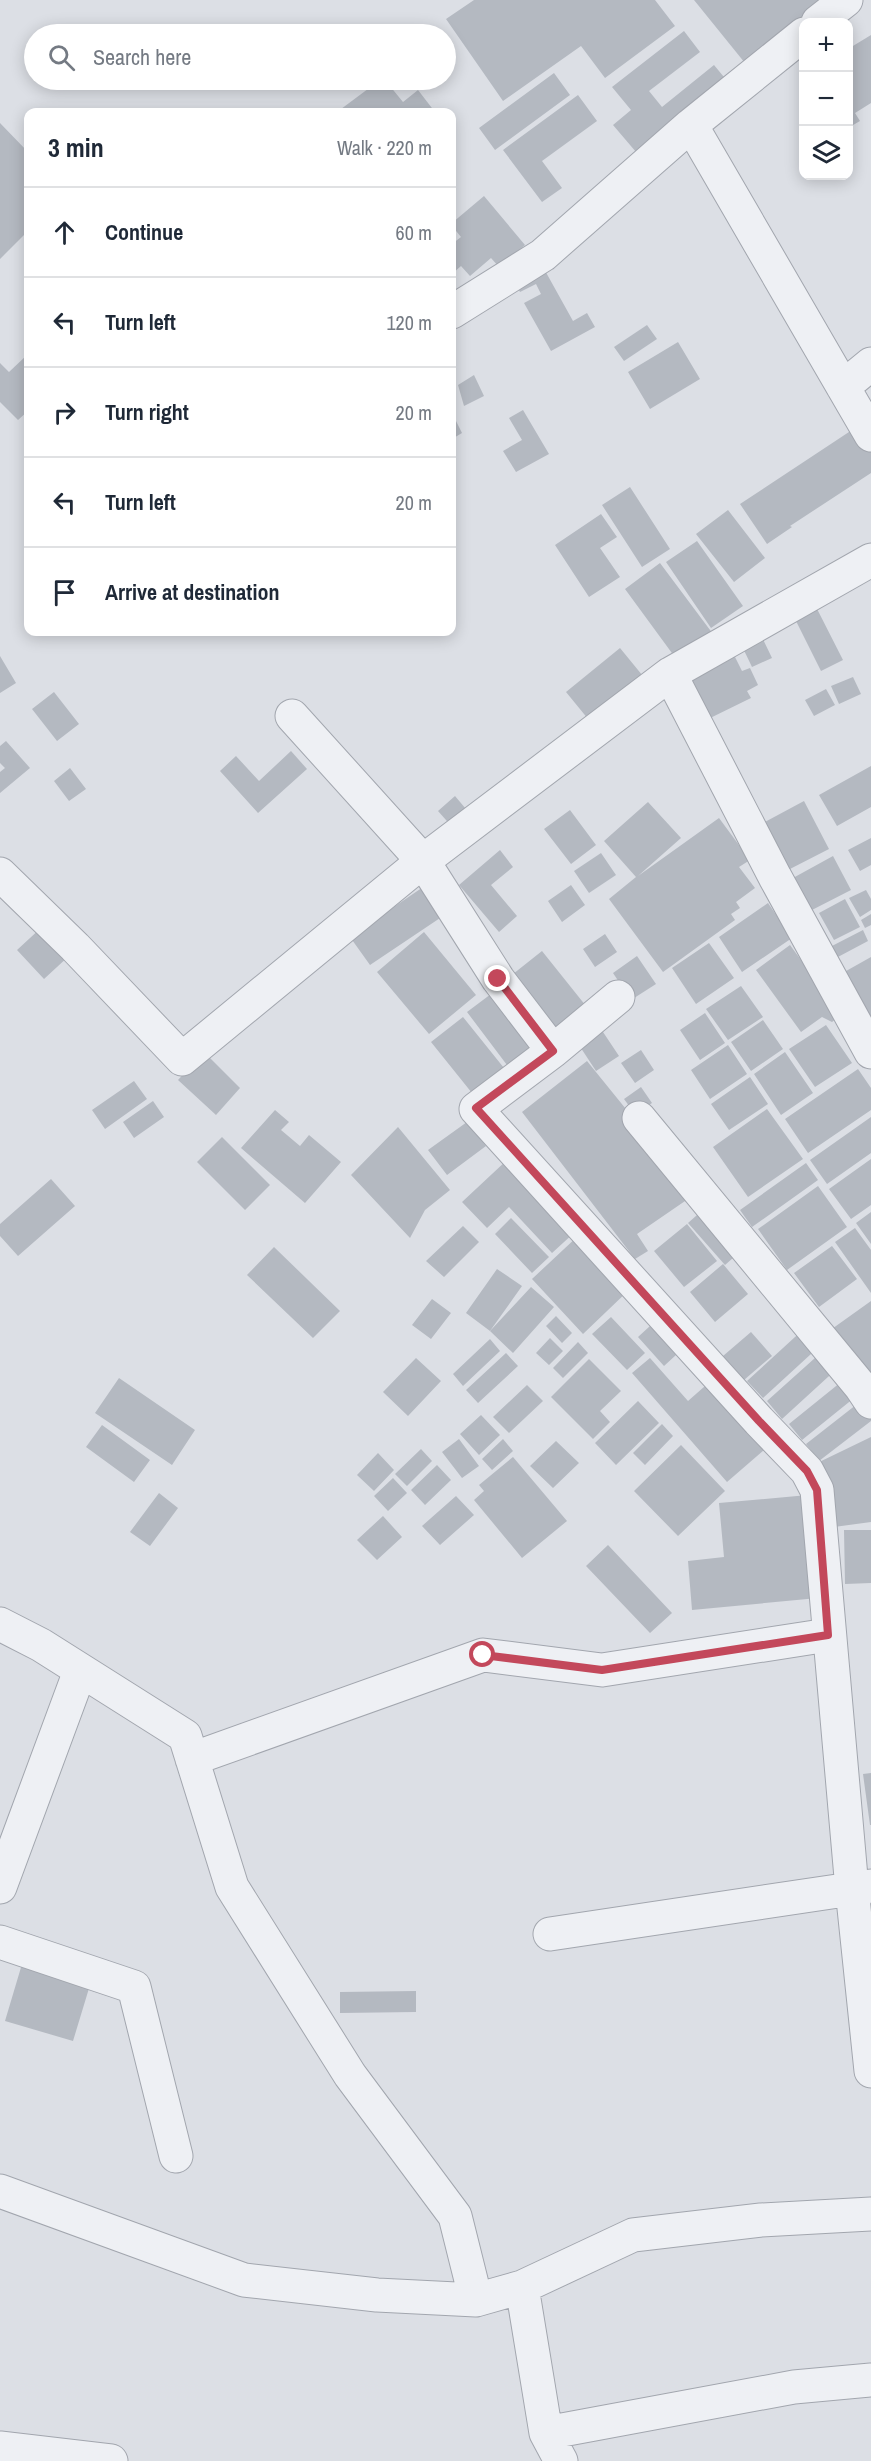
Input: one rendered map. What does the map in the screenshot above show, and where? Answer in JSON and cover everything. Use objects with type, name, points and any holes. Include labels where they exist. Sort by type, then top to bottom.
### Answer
[{"type":"street","points":[[823,18],[846,0]]},
{"type":"street","points":[[456,309],[543,255],[690,124],[799,38]]},
{"type":"street","points":[[690,124],[871,435]]},
{"type":"street","points":[[843,387],[871,364]]},
{"type":"street","points":[[0,874],[75,946],[182,1059],[423,861],[670,674],[871,560]]},
{"type":"street","points":[[670,674],[775,877],[871,1052]]},
{"type":"street","points":[[292,716],[423,861],[498,979],[553,1051]]},
{"type":"street","points":[[618,997],[553,1051],[476,1108],[807,1471],[817,1490],[828,1635],[861,1888],[871,2071]]},
{"type":"street","points":[[639,1118],[871,1402]]},
{"type":"street","points":[[0,1624],[41,1645],[185,1736],[232,1887],[350,2075],[455,2216],[476,2300]]},
{"type":"street","points":[[192,1759],[483,1655],[602,1670],[828,1635]]},
{"type":"street","points":[[0,1887],[80,1671]]},
{"type":"street","points":[[550,1934],[861,1888]]},
{"type":"street","points":[[0,1942],[134,1987],[176,2156]]},
{"type":"street","points":[[0,2191],[244,2280],[376,2295],[476,2300],[522,2287],[633,2235],[762,2220],[871,2214]]},
{"type":"street","points":[[522,2287],[553,2447],[794,2387],[871,2380]]},
{"type":"street","points":[[0,2448],[111,2461]]},
{"type":"building","points":[[474,0],[655,0],[675,26],[605,78],[581,46],[503,101],[456,33],[456,24],[449,24],[446,19]]},
{"type":"building","points":[[694,0],[835,0],[812,18],[799,18],[799,28],[749,68]]},
{"type":"building","points":[[684,31],[700,52],[649,91],[662,107],[714,65],[733,88],[642,159],[613,125],[631,110],[612,87]]},
{"type":"building","points":[[871,35],[871,103],[855,113],[860,121],[853,125],[853,72],[853,46]]},
{"type":"building","points":[[554,73],[570,95],[495,150],[479,128]]},
{"type":"building","points":[[367,90],[393,90],[403,102],[418,90],[432,108],[342,108]]},
{"type":"building","points":[[578,95],[597,121],[542,161],[562,188],[542,202],[503,150]]},
{"type":"building","points":[[0,123],[24,148],[24,235],[0,259]]},
{"type":"building","points":[[484,196],[525,245],[499,267],[491,258],[470,276],[461,266],[456,270],[456,241],[461,237],[456,231],[456,220]]},
{"type":"building","points":[[543,267],[573,321],[587,313],[595,327],[551,351],[524,303],[541,294],[536,284],[520,292],[515,283]]},
{"type":"building","points":[[647,325],[657,339],[624,361],[614,347]]},
{"type":"building","points":[[678,342],[700,379],[650,409],[628,372]]},
{"type":"building","points":[[24,358],[24,415],[18,420],[0,402],[0,363],[9,372]]},
{"type":"building","points":[[474,375],[484,396],[464,406],[458,385]]},
{"type":"building","points":[[523,410],[549,454],[516,472],[503,451],[522,440],[509,418]]},
{"type":"building","points":[[456,421],[462,433],[456,437]]},
{"type":"building","points":[[852,430],[871,445],[871,473],[790,526],[792,527],[767,544],[740,504]]},
{"type":"building","points":[[630,487],[670,549],[642,567],[602,505]]},
{"type":"building","points":[[728,510],[765,558],[734,582],[696,534]]},
{"type":"building","points":[[601,514],[617,537],[600,548],[620,577],[589,597],[555,545]]},
{"type":"building","points":[[697,541],[743,606],[711,628],[666,562]]},
{"type":"building","points":[[660,563],[713,634],[677,660],[625,589]]},
{"type":"building","points":[[813,601],[843,660],[821,671],[792,613]]},
{"type":"building","points":[[760,633],[772,658],[752,667],[740,642]]},
{"type":"building","points":[[620,648],[647,681],[593,725],[566,692]]},
{"type":"building","points":[[731,649],[742,671],[750,668],[758,685],[747,691],[751,698],[700,723],[680,682]]},
{"type":"building","points":[[0,656],[16,683],[0,693]]},
{"type":"building","points":[[853,677],[861,694],[839,704],[831,686]]},
{"type":"building","points":[[826,689],[835,705],[814,716],[805,700]]},
{"type":"building","points":[[54,692],[79,724],[57,741],[32,709]]},
{"type":"building","points":[[6,741],[30,768],[0,793],[0,772],[5,768],[0,763],[0,746]]},
{"type":"building","points":[[291,751],[307,769],[258,813],[220,771],[236,756],[259,781]]},
{"type":"building","points":[[871,766],[871,807],[837,826],[819,795]]},
{"type":"building","points":[[70,768],[86,789],[69,801],[54,781]]},
{"type":"building","points":[[455,796],[471,815],[454,829],[438,811]]},
{"type":"building","points":[[804,801],[829,849],[788,870],[763,823]]},
{"type":"building","points":[[648,802],[681,838],[638,876],[719,818],[750,860],[739,867],[755,888],[736,902],[740,908],[731,914],[735,920],[663,972],[609,899],[636,877],[604,841]]},
{"type":"building","points":[[570,810],[596,845],[571,864],[544,829]]},
{"type":"building","points":[[871,838],[871,865],[860,871],[848,850]]},
{"type":"building","points":[[500,850],[513,867],[491,885],[517,916],[499,932],[459,885]]},
{"type":"building","points":[[601,853],[616,875],[589,893],[574,871]]},
{"type":"building","points":[[833,856],[851,890],[810,911],[793,878]]},
{"type":"building","points":[[429,883],[449,912],[370,965],[350,937]]},
{"type":"building","points":[[571,885],[585,905],[562,922],[548,901]]},
{"type":"building","points":[[866,890],[871,899],[871,910],[860,917],[849,898]]},
{"type":"building","points":[[845,899],[860,927],[834,940],[819,913]]},
{"type":"building","points":[[768,903],[792,938],[742,972],[719,937]]},
{"type":"building","points":[[871,914],[871,925],[865,928],[861,920]]},
{"type":"building","points":[[43,926],[70,955],[44,979],[17,950]]},
{"type":"building","points":[[863,930],[868,941],[836,958],[830,947]]},
{"type":"building","points":[[424,932],[476,995],[429,1034],[377,972]]},
{"type":"building","points":[[605,934],[617,952],[595,967],[583,949]]},
{"type":"building","points":[[709,943],[734,978],[696,1004],[672,968]]},
{"type":"building","points":[[790,945],[841,1015],[832,1022],[822,1017],[801,1032],[756,970]]},
{"type":"building","points":[[542,951],[590,1011],[551,1042],[503,982]]},
{"type":"building","points":[[637,956],[656,984],[631,1000],[613,973]]},
{"type":"building","points":[[871,957],[871,1033],[839,975]]},
{"type":"building","points":[[741,986],[763,1017],[728,1040],[706,1009]]},
{"type":"building","points":[[499,988],[545,1049],[513,1073],[467,1012]]},
{"type":"building","points":[[705,1013],[725,1043],[700,1060],[680,1030]]},
{"type":"building","points":[[463,1017],[508,1073],[476,1098],[431,1042]]},
{"type":"building","points":[[763,1020],[783,1049],[751,1071],[731,1042]]},
{"type":"building","points":[[597,1023],[619,1056],[596,1071],[575,1039]]},
{"type":"building","points":[[826,1025],[852,1063],[815,1087],[789,1049]]},
{"type":"building","points":[[728,1045],[747,1074],[710,1099],[691,1070]]},
{"type":"building","points":[[641,1050],[654,1070],[635,1083],[621,1063]]},
{"type":"building","points":[[204,1052],[240,1088],[216,1115],[178,1080]]},
{"type":"building","points":[[785,1052],[813,1093],[781,1115],[754,1074]]},
{"type":"building","points":[[587,1061],[634,1119],[688,1199],[637,1234],[648,1251],[635,1259],[522,1112]]},
{"type":"building","points":[[858,1069],[871,1088],[871,1110],[808,1153],[785,1119]]},
{"type":"building","points":[[750,1077],[768,1104],[729,1130],[711,1104]]},
{"type":"building","points":[[134,1081],[147,1099],[105,1129],[92,1110]]},
{"type":"building","points":[[641,1087],[652,1103],[635,1114],[624,1099]]},
{"type":"building","points":[[153,1101],[164,1117],[134,1138],[123,1122]]},
{"type":"building","points":[[767,1109],[803,1159],[748,1197],[713,1147]]},
{"type":"building","points":[[275,1110],[289,1122],[281,1130],[300,1146],[309,1135],[341,1162],[305,1203],[241,1148]]},
{"type":"building","points":[[871,1117],[871,1153],[827,1184],[810,1160]]},
{"type":"building","points":[[467,1122],[486,1146],[447,1175],[428,1150]]},
{"type":"building","points":[[398,1127],[450,1190],[425,1210],[410,1238],[351,1175]]},
{"type":"building","points":[[222,1137],[270,1185],[245,1210],[197,1162]]},
{"type":"building","points":[[871,1159],[871,1205],[851,1219],[829,1189]]},
{"type":"building","points":[[507,1160],[575,1232],[552,1253],[509,1207],[487,1228],[462,1202]]},
{"type":"building","points":[[806,1163],[818,1180],[752,1227],[740,1210]]},
{"type":"building","points":[[51,1179],[75,1206],[18,1256],[0,1236],[0,1224]]},
{"type":"building","points":[[818,1186],[847,1227],[787,1270],[758,1229]]},
{"type":"building","points":[[705,1208],[742,1250],[725,1265],[688,1223]]},
{"type":"building","points":[[871,1212],[871,1244],[856,1223]]},
{"type":"building","points":[[511,1218],[549,1257],[532,1273],[495,1234]]},
{"type":"building","points":[[687,1224],[717,1261],[684,1287],[654,1251]]},
{"type":"building","points":[[463,1226],[479,1242],[444,1277],[426,1261]]},
{"type":"building","points":[[855,1228],[871,1250],[871,1293],[835,1242]]},
{"type":"building","points":[[579,1235],[630,1289],[583,1334],[532,1279]]},
{"type":"building","points":[[832,1246],[857,1279],[819,1307],[794,1273]]},
{"type":"building","points":[[274,1247],[340,1311],[313,1338],[247,1275]]},
{"type":"building","points":[[723,1264],[748,1294],[715,1322],[690,1292]]},
{"type":"building","points":[[497,1269],[522,1286],[490,1331],[466,1313]]},
{"type":"building","points":[[531,1287],[554,1307],[513,1353],[490,1331]]},
{"type":"building","points":[[432,1299],[451,1313],[431,1339],[412,1325]]},
{"type":"building","points":[[871,1301],[871,1380],[829,1331]]},
{"type":"building","points":[[556,1316],[572,1333],[562,1343],[546,1326]]},
{"type":"building","points":[[611,1317],[645,1353],[627,1370],[592,1334]]},
{"type":"building","points":[[650,1326],[676,1355],[664,1366],[638,1337]]},
{"type":"building","points":[[807,1326],[823,1343],[763,1398],[747,1381]]},
{"type":"building","points":[[751,1332],[772,1356],[744,1380],[723,1356]]},
{"type":"building","points":[[550,1338],[563,1351],[549,1365],[536,1353]]},
{"type":"building","points":[[490,1339],[500,1351],[463,1386],[453,1374]]},
{"type":"building","points":[[578,1342],[588,1353],[563,1378],[553,1368]]},
{"type":"building","points":[[825,1349],[840,1366],[782,1419],[767,1401]]},
{"type":"building","points":[[506,1353],[518,1366],[478,1403],[466,1390]]},
{"type":"building","points":[[416,1358],[441,1381],[408,1416],[383,1392]]},
{"type":"building","points":[[650,1358],[688,1401],[713,1379],[771,1444],[727,1482],[632,1373]]},
{"type":"building","points":[[589,1359],[621,1391],[600,1411],[610,1422],[593,1439],[551,1397]]},
{"type":"building","points":[[119,1378],[195,1430],[172,1465],[95,1413]]},
{"type":"building","points":[[846,1378],[859,1394],[802,1440],[789,1424]]},
{"type":"building","points":[[527,1385],[543,1401],[509,1433],[493,1417]]},
{"type":"building","points":[[638,1401],[659,1423],[616,1465],[595,1443]]},
{"type":"building","points":[[861,1401],[871,1414],[871,1421],[819,1461],[806,1444]]},
{"type":"building","points":[[481,1415],[500,1435],[479,1455],[460,1434]]},
{"type":"building","points":[[662,1424],[673,1436],[645,1465],[633,1453]]},
{"type":"building","points":[[102,1425],[150,1460],[134,1482],[86,1447]]},
{"type":"building","points":[[871,1437],[871,1522],[834,1527],[811,1466]]},
{"type":"building","points":[[459,1439],[479,1466],[462,1478],[442,1452]]},
{"type":"building","points":[[503,1439],[513,1451],[492,1470],[482,1459]]},
{"type":"building","points":[[556,1441],[579,1463],[553,1488],[530,1466]]},
{"type":"building","points":[[681,1445],[725,1491],[678,1536],[634,1491]]},
{"type":"building","points":[[421,1449],[432,1461],[407,1486],[395,1474]]},
{"type":"building","points":[[378,1453],[394,1470],[374,1491],[357,1475]]},
{"type":"building","points":[[513,1457],[567,1521],[522,1558],[474,1500],[484,1491],[479,1485]]},
{"type":"building","points":[[437,1465],[451,1480],[425,1505],[411,1490]]},
{"type":"building","points":[[393,1478],[407,1493],[388,1511],[374,1496]]},
{"type":"building","points":[[159,1493],[178,1508],[150,1546],[130,1532]]},
{"type":"building","points":[[808,1495],[818,1598],[692,1610],[688,1561],[724,1557],[719,1503]]},
{"type":"building","points":[[456,1496],[474,1515],[440,1545],[422,1526]]},
{"type":"building","points":[[383,1516],[402,1537],[377,1560],[357,1540]]},
{"type":"building","points":[[844,1530],[871,1530],[871,1583],[845,1584]]},
{"type":"building","points":[[608,1545],[672,1613],[650,1633],[586,1566]]},
{"type":"building","points":[[871,1773],[871,1825],[870,1825],[863,1774]]},
{"type":"building","points":[[22,1964],[90,1985],[73,2041],[5,2021]]},
{"type":"building","points":[[416,1991],[416,2012],[340,2013],[340,1992]]},
{"type":"route","points":[[483,1655],[602,1670],[828,1635],[817,1490],[807,1471],[476,1108],[553,1051],[498,979]]}]
